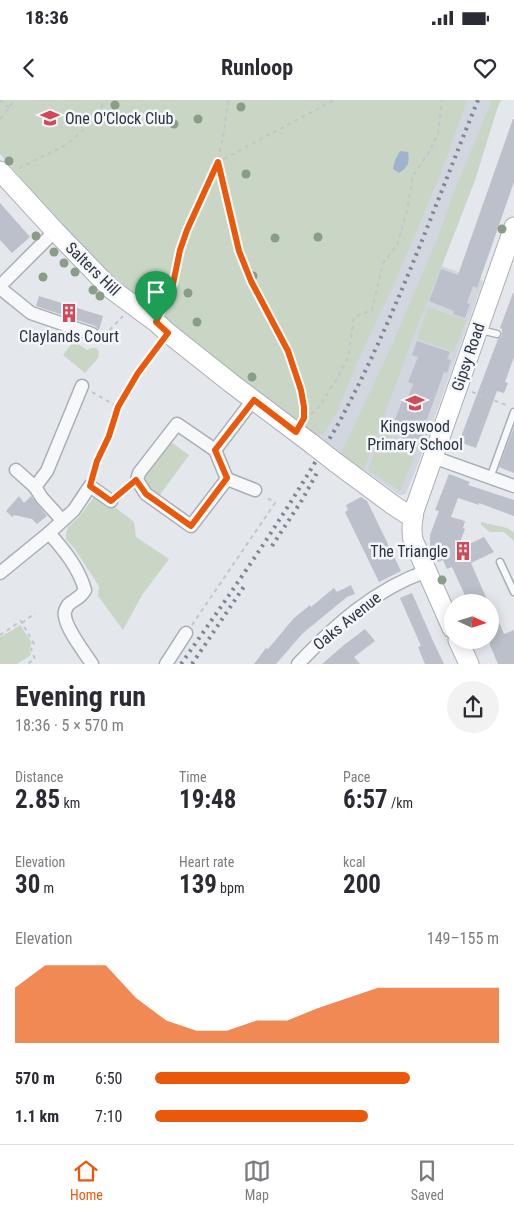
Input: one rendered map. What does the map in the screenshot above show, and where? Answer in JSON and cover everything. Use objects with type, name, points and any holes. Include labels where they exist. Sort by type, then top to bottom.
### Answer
[{"type":"street","name":"Salters Hill","points":[[7,171],[55,231],[110,288],[254,400],[300,425],[312,444],[412,518]]},
{"type":"street","name":"Gipsy Road","points":[[444,610],[413,540],[412,518],[514,226]]},
{"type":"street","points":[[55,231],[0,287],[31,313],[97,336]]},
{"type":"street","points":[[35,487],[47,471],[82,386]]},
{"type":"street","points":[[215,450],[254,400]]},
{"type":"street","points":[[227,478],[191,526],[146,494],[136,480],[139,473],[176,424],[215,450],[227,478],[255,490]]},
{"type":"street","points":[[433,457],[514,486]]},
{"type":"street","points":[[16,470],[35,487],[42,498],[62,520]]},
{"type":"street","points":[[0,572],[50,533],[74,510],[90,486],[111,501]]},
{"type":"street","points":[[50,533],[65,552],[86,590],[82,596],[68,605],[65,616],[69,628],[92,664]]},
{"type":"street","name":"Oaks Avenue","points":[[298,664],[324,637],[363,604],[382,591],[427,571]]},
{"type":"street","points":[[166,664],[186,633]]},
{"type":"street","points":[[462,649],[469,664]]},
{"type":"lane","points":[[478,329],[497,334]]},
{"type":"lane","points":[[490,478],[514,412]]},
{"type":"lane","points":[[500,562],[514,592]]},
{"type":"path","points":[[0,100],[9,108]]},
{"type":"path","points":[[0,119],[15,100]]},
{"type":"path","points":[[7,171],[66,145],[89,125],[106,100]]},
{"type":"path","points":[[90,486],[97,461],[109,436],[118,407],[162,328],[180,250],[187,230],[218,162],[228,100]]},
{"type":"path","points":[[218,162],[334,100]]},
{"type":"path","points":[[300,425],[316,411],[337,379],[348,356],[354,316],[372,310],[383,262],[397,245],[400,237],[407,211],[413,175],[428,154],[438,134],[442,100]]},
{"type":"path","points":[[218,162],[239,251],[251,281],[288,351],[301,390],[304,407],[300,425]]},
{"type":"path","points":[[97,336],[134,306]]},
{"type":"path","points":[[82,386],[118,407]]},
{"type":"path","points":[[458,386],[514,407]]},
{"type":"path","points":[[111,501],[136,480]]},
{"type":"path","points":[[186,633],[275,503],[255,490]]},
{"type":"path","points":[[0,635],[20,621],[22,623],[36,613]]},
{"type":"path","points":[[22,623],[34,644],[31,649],[35,659],[27,664]]},
{"type":"path","points":[[32,660],[35,664]]},
{"type":"shaded area","points":[[457,100],[501,100],[475,180],[442,266],[483,281],[418,464],[406,493],[399,495],[340,455],[311,432]]},
{"type":"green space","points":[[0,100],[467,100],[441,173],[399,273],[357,363],[337,412],[323,435],[311,432],[188,338],[116,279],[85,250],[0,154]]},
{"type":"green space","points":[[492,100],[501,100],[475,180],[364,470],[340,455],[393,343],[438,237],[452,197]]},
{"type":"green space","points":[[428,307],[466,320],[454,352],[417,339]]},
{"type":"green space","points":[[74,341],[87,350],[96,348],[99,351],[98,358],[85,373],[63,355]]},
{"type":"green space","points":[[382,432],[418,447],[400,491],[368,470]]},
{"type":"green space","points":[[168,440],[189,455],[159,496],[148,488],[146,474],[148,468]]},
{"type":"green space","points":[[97,493],[134,522],[136,537],[169,559],[142,595],[123,630],[98,596],[99,586],[66,539],[68,527],[80,516]]},
{"type":"green space","points":[[481,522],[507,528],[514,532],[514,541],[504,532],[490,532],[481,525]]},
{"type":"green space","points":[[20,625],[32,643],[30,646],[31,655],[17,664],[0,664],[0,637]]},
{"type":"water","points":[[400,151],[408,152],[409,159],[406,167],[399,173],[393,169]]},
{"type":"building","points":[[513,119],[514,182],[477,288],[473,286],[467,303],[470,304],[465,318],[453,314],[454,311],[429,301],[441,269],[458,275]]},
{"type":"building","points":[[0,203],[30,237],[12,253],[0,240]]},
{"type":"building","points":[[513,293],[514,357],[505,382],[508,383],[504,393],[497,391],[476,448],[459,442],[498,339],[502,336],[502,329],[500,328]]},
{"type":"building","name":"Claylands Court","points":[[39,296],[103,316],[99,330],[95,326],[36,306]]},
{"type":"building","points":[[417,341],[450,352],[447,359],[451,360],[447,373],[444,372],[420,444],[402,438],[403,435],[391,431],[402,401],[406,403],[413,384],[408,382],[418,357],[412,355]]},
{"type":"building","points":[[514,427],[514,473],[499,467]]},
{"type":"building","points":[[449,474],[470,482],[468,485],[514,500],[514,516],[479,503],[479,505],[458,498],[451,517],[465,521],[463,528],[465,529],[457,550],[484,537],[494,552],[471,563],[485,594],[464,594],[452,567],[447,569],[443,560],[438,562],[430,545],[430,535],[439,511],[435,510]]},
{"type":"building","points":[[19,496],[24,503],[31,496],[47,516],[37,524],[32,519],[14,515],[12,517],[6,511]]},
{"type":"building","points":[[361,497],[367,501],[401,571],[379,582],[345,512],[348,510],[346,505]]},
{"type":"building","points":[[351,585],[355,594],[347,597],[303,633],[276,664],[254,664],[294,618],[334,588],[337,592]]},
{"type":"building","points":[[412,593],[444,664],[425,664],[418,647],[421,646],[400,598]]},
{"type":"building","points":[[499,623],[504,634],[514,630],[514,664],[498,664],[492,649],[499,649]]},
{"type":"building","points":[[365,629],[375,641],[354,657],[360,664],[322,664],[344,645]]},
{"type":"railway","points":[[181,664],[268,537],[341,419],[398,298],[478,100]]},
{"type":"railway","points":[[272,546],[302,500],[318,471]]},
{"type":"railway","points":[[192,664],[245,585]]},
{"type":"place","name":"One O'Clock Club","points":[[50,118]]},
{"type":"place","name":"Claylands Court","points":[[69,313]]},
{"type":"place","name":"Kingswood Primary School","points":[[415,403]]},
{"type":"place","name":"The Triangle","points":[[463,551]]},
{"type":"route","points":[[218,162],[239,251],[251,281],[288,351],[296,371],[304,407],[304,418],[296,432],[254,400],[215,450],[227,478],[191,526],[146,494],[136,480],[111,501],[90,486],[97,461],[109,436],[118,407],[138,373],[168,333],[156,322],[173,284],[180,250],[187,230],[218,162]]}]
